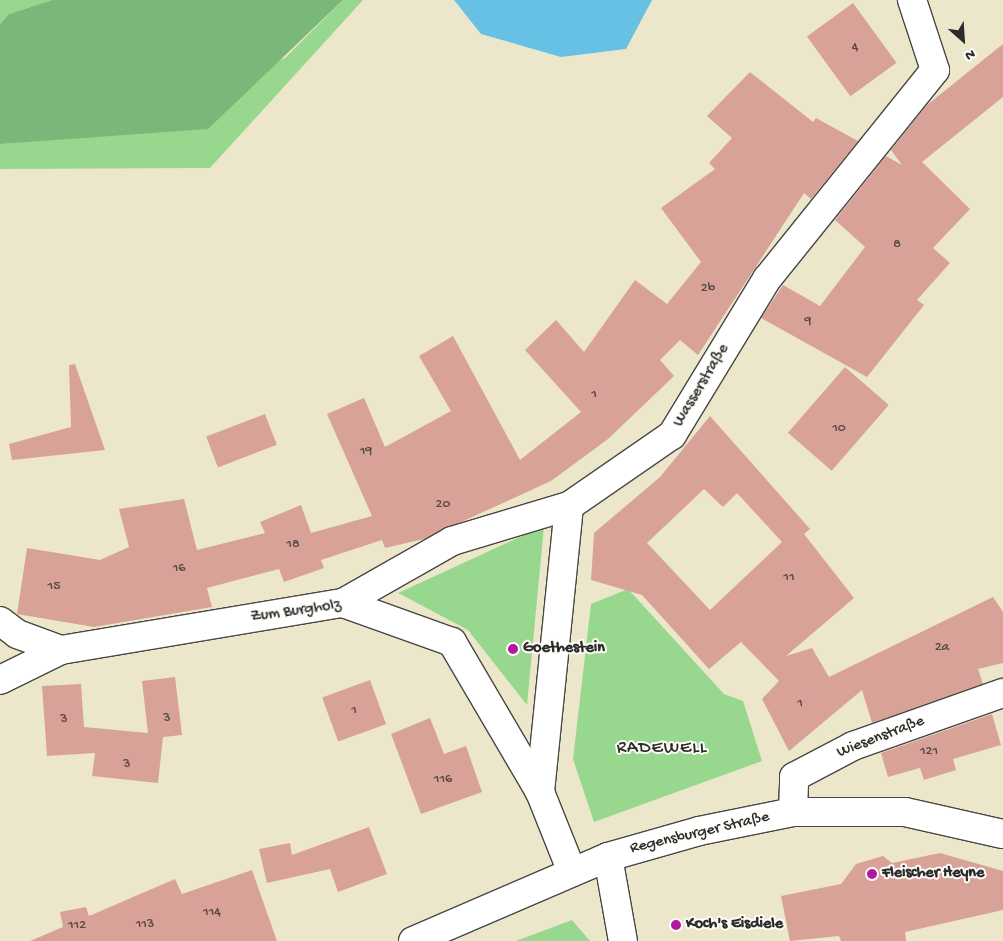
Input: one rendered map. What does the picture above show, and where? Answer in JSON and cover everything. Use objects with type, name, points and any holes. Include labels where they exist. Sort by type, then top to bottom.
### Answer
[{"type":"street","name":"Wasserstraße","points":[[569,506],[672,435],[766,279],[935,70],[912,0]]},
{"type":"street","points":[[343,603],[452,541],[569,506],[540,792],[572,872]]},
{"type":"street","name":"Zum Burgholz","points":[[0,621],[16,634],[61,650],[343,603],[452,642],[540,792]]},
{"type":"street","points":[[0,680],[61,650]]},
{"type":"street","name":"Wiesenstraße","points":[[793,812],[794,777],[853,746],[1003,694]]},
{"type":"street","name":"Regensburger Straße","points":[[413,941],[608,857],[699,830],[793,812],[905,812],[1003,834]]},
{"type":"street","points":[[608,857],[624,941]]},
{"type":"green space","points":[[0,0],[52,0],[9,14],[0,24]]},
{"type":"green space","points":[[52,0],[343,0],[208,129],[0,144],[0,24],[9,14]]},
{"type":"green space","points":[[343,0],[363,0],[210,168],[0,169],[0,144],[78,137],[285,58]]},
{"type":"green space","points":[[544,526],[527,705],[468,630],[398,593]]},
{"type":"green space","points":[[628,589],[724,694],[743,701],[762,761],[594,822],[573,759],[591,604]]},
{"type":"green space","points":[[572,920],[590,941],[516,941]]},
{"type":"water","points":[[454,0],[652,0],[626,49],[561,57],[481,34]]},
{"type":"building","points":[[853,3],[896,63],[850,96],[807,37]]},
{"type":"building","points":[[1003,44],[1003,97],[922,162],[970,209],[933,248],[950,263],[917,300],[924,305],[867,377],[761,318],[783,285],[820,306],[865,247],[835,220],[886,156],[902,165],[891,150],[927,105]]},
{"type":"building","points":[[750,72],[813,122],[816,118],[858,141],[811,199],[804,193],[698,355],[680,340],[660,360],[674,376],[608,439],[551,481],[424,539],[385,548],[382,540],[321,560],[324,568],[284,582],[279,569],[207,588],[212,607],[94,627],[17,614],[27,548],[100,560],[129,547],[119,509],[184,499],[197,550],[265,533],[260,522],[301,505],[311,533],[372,516],[327,414],[364,398],[385,447],[451,411],[419,356],[453,336],[520,460],[581,412],[525,350],[556,320],[584,352],[635,280],[667,304],[701,262],[661,208],[715,169],[709,163],[732,138],[707,116]]},
{"type":"building","points":[[75,364],[105,450],[12,460],[9,444],[71,427],[69,365]]},
{"type":"building","points":[[845,367],[889,405],[832,471],[788,433]]},
{"type":"building","points":[[265,414],[277,445],[218,467],[206,437]]},
{"type":"building","points":[[710,416],[810,529],[804,534],[854,598],[786,656],[812,648],[829,677],[993,597],[1003,612],[1003,663],[978,669],[983,684],[872,723],[862,690],[789,751],[762,699],[779,681],[741,642],[709,669],[642,595],[591,580],[594,533],[660,477]],"holes":[[[704,489],[723,507],[737,493],[782,542],[710,610],[647,543]]]},
{"type":"building","points":[[175,677],[182,735],[163,737],[158,783],[92,776],[95,753],[47,756],[42,686],[81,684],[84,727],[148,733],[142,681]]},
{"type":"building","points":[[370,680],[386,724],[338,742],[322,697]]},
{"type":"building","points":[[992,714],[1001,745],[953,759],[956,770],[924,780],[920,768],[888,777],[881,753]]},
{"type":"building","points":[[430,718],[444,754],[466,746],[482,792],[421,814],[391,734]]},
{"type":"building","points":[[369,827],[387,874],[338,892],[330,869],[267,883],[259,849],[290,843],[292,855]]},
{"type":"building","points":[[940,853],[1003,871],[1003,910],[905,932],[906,941],[841,941],[839,936],[790,941],[781,896],[841,884],[856,864],[883,856],[892,863]]},
{"type":"building","points":[[252,870],[277,941],[30,941],[63,927],[60,912],[86,907],[89,916],[175,879],[182,894]]},
{"type":"place","name":"Goethestein","points":[[513,649]]},
{"type":"place","name":"Fleischer Heyne","points":[[872,874]]},
{"type":"place","name":"Koch's Eisdiele","points":[[676,925]]},
{"type":"district","name":"RADEWELL","points":[[662,749]]}]
